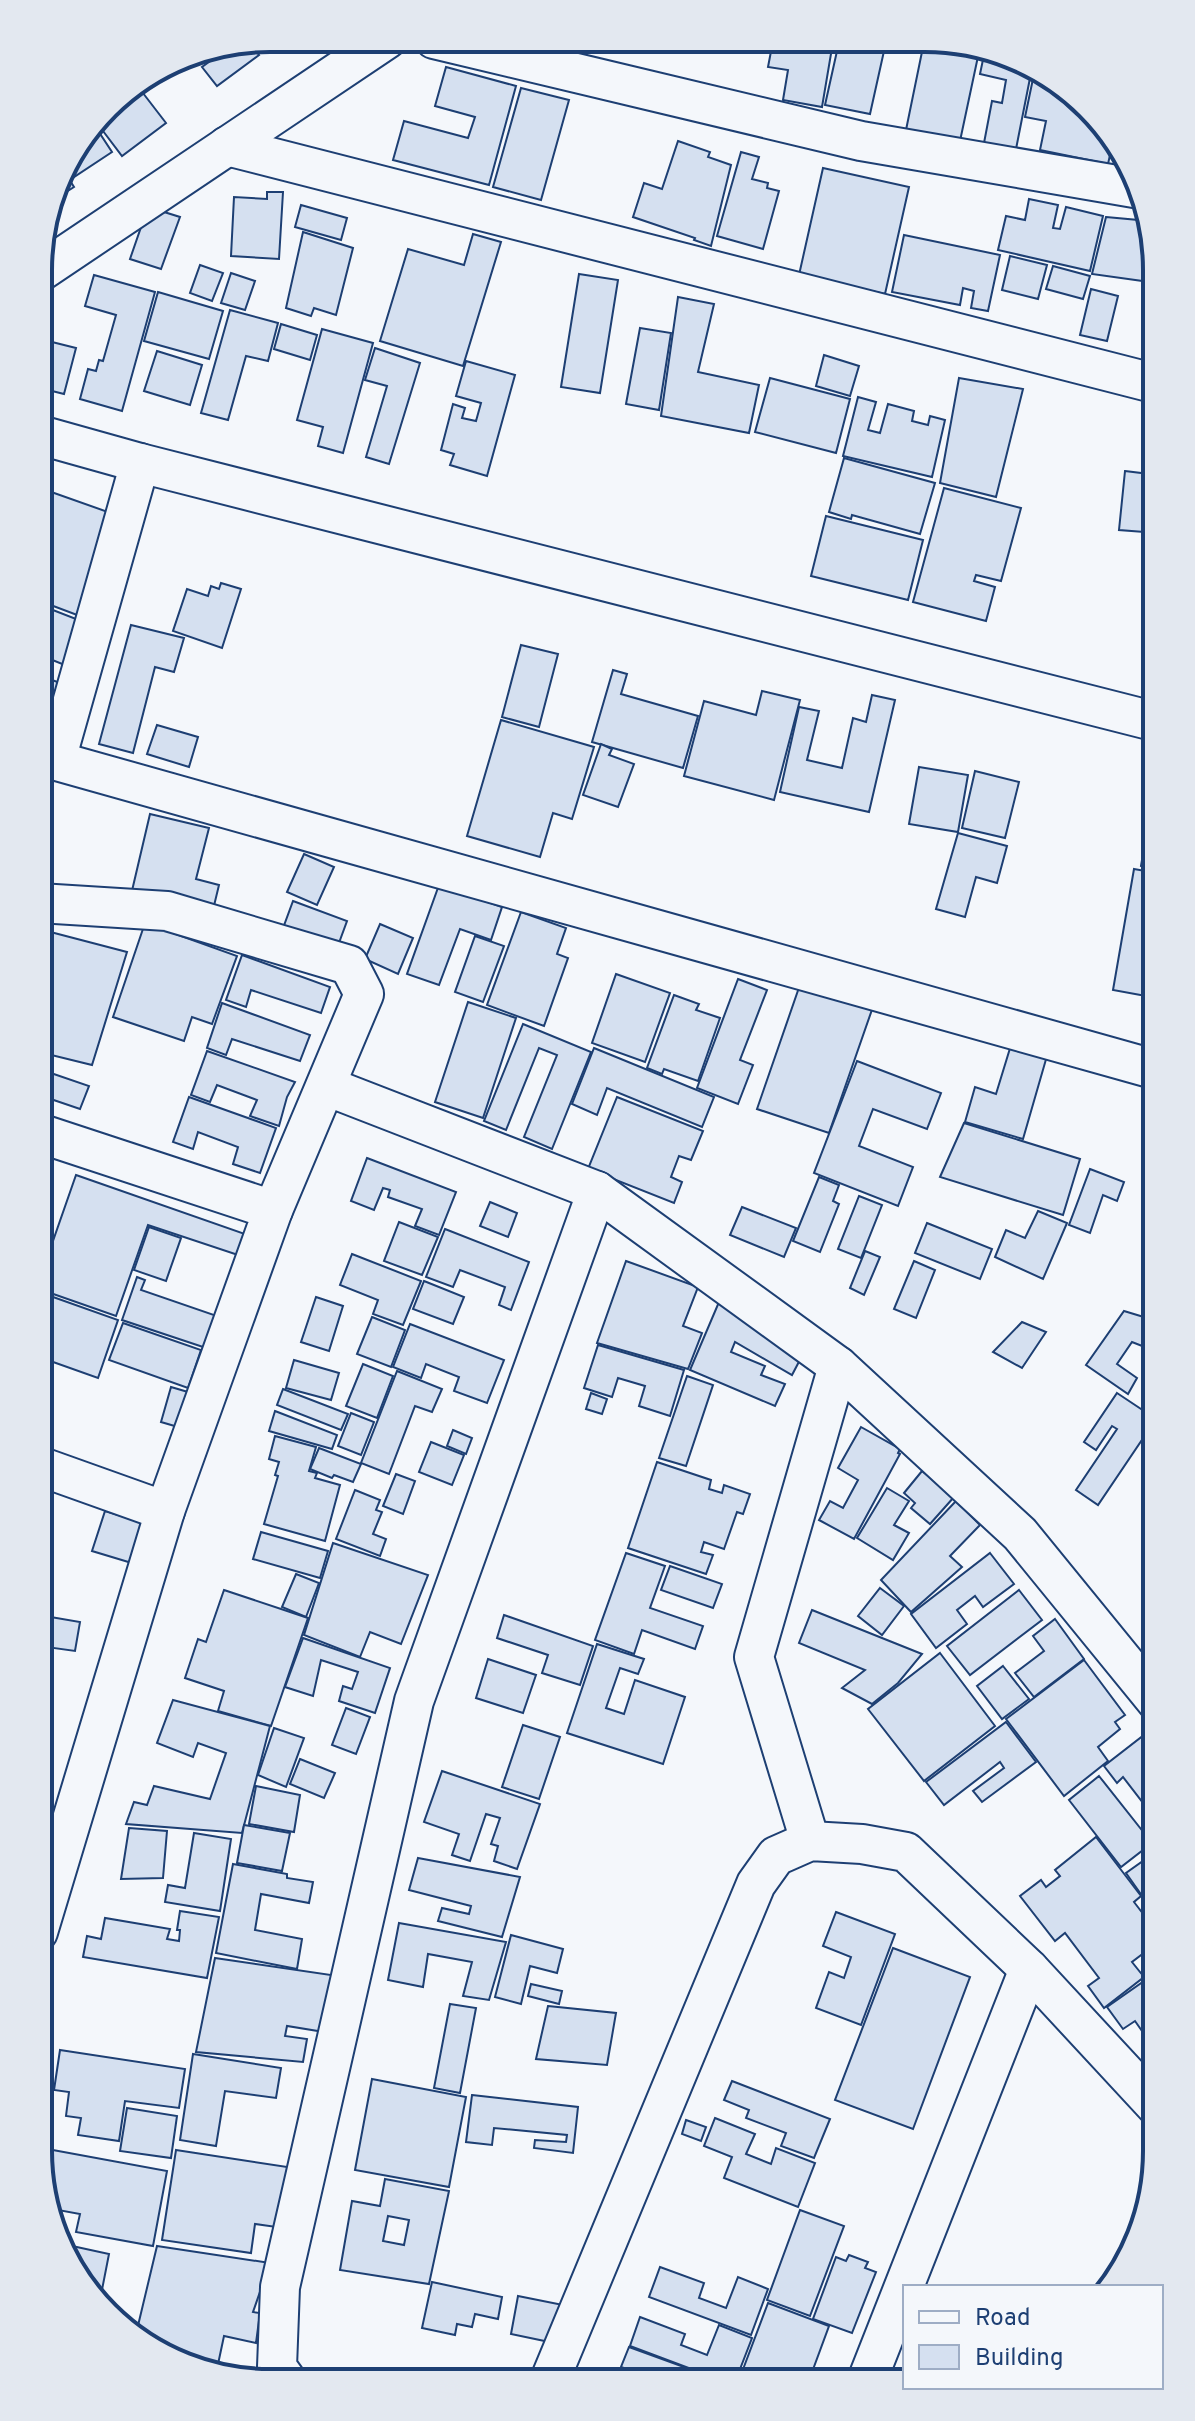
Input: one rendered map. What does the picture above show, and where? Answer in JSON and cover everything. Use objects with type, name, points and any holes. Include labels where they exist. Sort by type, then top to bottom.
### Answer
[{"type":"street","points":[[52,264],[227,146],[355,52]]},
{"type":"street","points":[[488,52],[861,141],[1125,186]]},
{"type":"street","points":[[227,146],[1143,380]]},
{"type":"street","points":[[52,438],[1143,718]]},
{"type":"street","points":[[52,745],[140,463]]},
{"type":"street","points":[[52,759],[1143,1066]]},
{"type":"street","points":[[52,904],[167,911],[349,965],[364,994],[273,1210],[52,1835]]},
{"type":"street","points":[[326,1086],[597,1191],[838,1366],[1020,1534],[1143,1680]]},
{"type":"street","points":[[52,1137],[273,1210]]},
{"type":"street","points":[[278,2369],[280,2287],[414,1701],[597,1191]]},
{"type":"street","points":[[810,1841],[754,1657],[838,1366]]},
{"type":"street","points":[[52,1471],[165,1511]]},
{"type":"street","points":[[554,2369],[756,1884],[776,1856],[810,1841],[862,1844],[906,1852],[1029,1969],[1143,2092]]},
{"type":"street","points":[[905,2285],[1029,1969]]},
{"type":"street","points":[[872,2369],[903,2289]]},
{"type":"building","points":[[771,52],[831,52],[822,107],[783,100],[788,70],[768,67]]},
{"type":"building","points":[[837,52],[884,52],[870,114],[825,105]]},
{"type":"building","points":[[922,52],[977,59],[960,141],[906,130]]},
{"type":"building","points":[[259,55],[217,86],[202,67],[228,56]]},
{"type":"building","points":[[983,61],[1030,80],[1016,149],[984,143],[992,101],[1002,103],[1006,80],[980,74]]},
{"type":"building","points":[[446,67],[516,86],[489,185],[393,160],[404,121],[468,138],[475,117],[435,106]]},
{"type":"building","points":[[1032,81],[1069,106],[1089,126],[1110,156],[1108,164],[1040,150],[1046,121],[1025,117]]},
{"type":"building","points":[[521,88],[569,100],[541,200],[493,187]]},
{"type":"building","points":[[143,93],[166,123],[122,156],[103,131]]},
{"type":"building","points":[[100,134],[112,152],[73,177]]},
{"type":"building","points":[[678,141],[710,152],[708,157],[731,165],[711,246],[633,217],[644,183],[662,189]]},
{"type":"building","points":[[741,152],[759,157],[752,179],[768,183],[767,188],[779,191],[763,249],[717,236]]},
{"type":"building","points":[[823,168],[909,187],[885,294],[799,275]]},
{"type":"building","points":[[267,192],[283,192],[279,259],[231,256],[234,197],[267,199]]},
{"type":"building","points":[[1029,199],[1058,205],[1053,228],[1060,229],[1066,207],[1103,216],[1090,271],[998,250],[1006,216],[1025,220]]},
{"type":"building","points":[[301,205],[347,218],[341,240],[295,227]]},
{"type":"building","points":[[148,207],[180,217],[161,269],[130,259]]},
{"type":"building","points":[[1106,217],[1137,220],[1143,281],[1092,274]]},
{"type":"building","points":[[303,232],[353,248],[336,315],[314,308],[311,316],[286,308]]},
{"type":"building","points":[[473,234],[501,242],[463,366],[380,341],[408,249],[464,265]]},
{"type":"building","points":[[904,235],[1000,255],[988,311],[971,308],[974,291],[963,288],[960,305],[892,292]]},
{"type":"building","points":[[1010,256],[1047,265],[1038,299],[1002,290]]},
{"type":"building","points":[[200,265],[223,273],[212,301],[190,293]]},
{"type":"building","points":[[1053,266],[1090,276],[1083,299],[1046,289]]},
{"type":"building","points":[[231,273],[255,281],[245,310],[221,303]]},
{"type":"building","points":[[579,274],[618,280],[600,393],[561,387]]},
{"type":"building","points":[[94,275],[155,292],[122,411],[80,399],[88,369],[96,371],[99,360],[103,361],[116,315],[85,306]]},
{"type":"building","points":[[1091,289],[1118,296],[1107,341],[1080,335]]},
{"type":"building","points":[[158,292],[223,311],[209,359],[144,341]]},
{"type":"building","points":[[678,297],[714,304],[698,372],[759,385],[749,433],[661,416]]},
{"type":"building","points":[[230,310],[278,323],[268,361],[246,356],[228,420],[201,413]]},
{"type":"building","points":[[281,324],[317,335],[310,360],[274,349]]},
{"type":"building","points":[[640,328],[671,333],[659,410],[626,404]]},
{"type":"building","points":[[322,329],[373,343],[343,453],[318,446],[323,427],[297,420]]},
{"type":"building","points":[[52,342],[76,348],[64,394],[52,391]]},
{"type":"building","points":[[375,348],[420,363],[389,464],[366,457],[387,386],[365,380]]},
{"type":"building","points":[[157,351],[202,365],[190,405],[144,391]]},
{"type":"building","points":[[824,355],[859,366],[850,396],[816,386]]},
{"type":"building","points":[[466,361],[515,375],[487,476],[450,465],[454,454],[441,450],[453,404],[465,408],[462,418],[476,421],[481,403],[456,396]]},
{"type":"building","points":[[770,378],[850,399],[836,453],[755,432]]},
{"type":"building","points":[[959,378],[1023,389],[996,497],[940,483]]},
{"type":"building","points":[[858,397],[876,402],[868,430],[880,433],[888,404],[914,411],[912,421],[928,425],[930,416],[945,420],[932,477],[843,456]]},
{"type":"building","points":[[844,458],[935,483],[920,534],[852,515],[851,519],[829,512]]},
{"type":"building","points":[[1125,471],[1143,473],[1143,532],[1119,530]]},
{"type":"building","points":[[944,488],[1021,508],[1001,581],[976,575],[974,581],[995,587],[986,621],[913,602]]},
{"type":"building","points":[[52,492],[122,517],[85,618],[52,606]]},
{"type":"building","points":[[826,516],[923,540],[908,600],[811,576]]},
{"type":"building","points":[[221,583],[241,589],[222,648],[173,631],[187,589],[208,596],[211,586],[219,589]]},
{"type":"building","points":[[52,610],[89,624],[72,668],[52,660]]},
{"type":"building","points":[[131,625],[184,638],[174,672],[155,667],[133,753],[99,744]]},
{"type":"building","points":[[521,645],[558,654],[539,727],[502,717]]},
{"type":"building","points":[[613,670],[627,674],[621,694],[698,716],[683,768],[592,742]]},
{"type":"building","points":[[52,680],[68,686],[52,727]]},
{"type":"building","points":[[762,691],[800,700],[774,800],[684,776],[704,701],[756,715]]},
{"type":"building","points":[[872,695],[895,700],[869,812],[780,792],[799,707],[819,711],[807,760],[842,768],[853,718],[866,722]]},
{"type":"building","points":[[501,720],[594,747],[572,819],[553,813],[540,857],[467,836]]},
{"type":"building","points":[[157,725],[198,737],[189,767],[147,754]]},
{"type":"building","points":[[601,744],[612,749],[609,755],[634,764],[618,807],[583,795]]},
{"type":"building","points":[[919,767],[968,775],[958,832],[909,824]]},
{"type":"building","points":[[975,771],[1019,782],[1005,838],[962,828]]},
{"type":"building","points":[[150,814],[209,828],[196,879],[219,885],[212,914],[131,895]]},
{"type":"building","points":[[958,833],[1007,846],[997,883],[976,877],[965,917],[936,909]]},
{"type":"building","points":[[304,854],[334,867],[317,905],[287,892]]},
{"type":"building","points":[[1134,869],[1143,871],[1143,995],[1113,990]]},
{"type":"building","points":[[439,885],[502,907],[491,940],[460,929],[439,985],[407,974]]},
{"type":"building","points":[[293,901],[347,921],[336,951],[282,931]]},
{"type":"building","points":[[521,912],[566,928],[557,954],[568,958],[544,1026],[487,1005]]},
{"type":"building","points":[[145,923],[237,956],[212,1024],[192,1017],[184,1041],[113,1017]]},
{"type":"building","points":[[380,924],[413,938],[398,974],[365,959]]},
{"type":"building","points":[[52,932],[127,952],[92,1065],[52,1055]]},
{"type":"building","points":[[475,936],[504,946],[483,1002],[455,992]]},
{"type":"building","points":[[242,955],[330,987],[321,1013],[251,990],[246,1007],[226,1000]]},
{"type":"building","points":[[616,974],[670,993],[645,1062],[592,1043]]},
{"type":"building","points":[[803,976],[875,1001],[829,1133],[757,1109]]},
{"type":"building","points":[[738,979],[767,990],[740,1060],[753,1065],[738,1104],[697,1088]]},
{"type":"building","points":[[674,995],[699,1004],[696,1010],[720,1018],[698,1081],[664,1069],[662,1074],[647,1068]]},
{"type":"building","points":[[468,1002],[516,1018],[483,1118],[435,1102]]},
{"type":"building","points":[[222,1003],[310,1035],[300,1061],[232,1039],[226,1055],[207,1048]]},
{"type":"building","points":[[523,1024],[591,1052],[552,1149],[524,1137],[557,1055],[539,1048],[506,1130],[484,1121]]},
{"type":"building","points":[[1015,1032],[1051,1042],[1023,1139],[965,1122],[975,1087],[996,1094]]},
{"type":"building","points":[[594,1048],[714,1097],[702,1127],[607,1088],[597,1115],[572,1104]]},
{"type":"building","points":[[207,1051],[295,1082],[279,1126],[250,1116],[257,1100],[217,1085],[210,1102],[191,1095]]},
{"type":"building","points":[[857,1061],[941,1093],[927,1129],[873,1109],[859,1146],[913,1167],[898,1206],[814,1173]]},
{"type":"building","points":[[52,1073],[89,1086],[80,1109],[52,1099]]},
{"type":"building","points":[[189,1097],[276,1128],[260,1173],[233,1164],[238,1147],[198,1132],[193,1149],[173,1142]]},
{"type":"building","points":[[617,1097],[703,1131],[691,1160],[679,1156],[671,1177],[682,1182],[674,1203],[588,1169]]},
{"type":"building","points":[[964,1123],[1080,1159],[1063,1215],[940,1177]]},
{"type":"building","points":[[367,1158],[456,1192],[439,1235],[415,1226],[422,1209],[388,1197],[390,1190],[383,1188],[374,1210],[351,1201]]},
{"type":"building","points":[[1090,1169],[1124,1182],[1117,1201],[1103,1195],[1090,1233],[1069,1225]]},
{"type":"building","points":[[76,1175],[245,1234],[238,1255],[148,1225],[116,1316],[52,1294],[52,1244]]},
{"type":"building","points":[[819,1177],[839,1185],[833,1201],[839,1204],[820,1252],[793,1241]]},
{"type":"building","points":[[859,1196],[882,1205],[861,1258],[838,1249]]},
{"type":"building","points":[[490,1202],[517,1213],[508,1237],[480,1226]]},
{"type":"building","points":[[742,1207],[796,1228],[784,1257],[730,1235]]},
{"type":"building","points":[[1038,1211],[1067,1223],[1043,1279],[995,1257],[1006,1230],[1025,1238]]},
{"type":"building","points":[[399,1222],[438,1237],[422,1275],[384,1261]]},
{"type":"building","points":[[927,1223],[992,1249],[980,1279],[915,1253]]},
{"type":"building","points":[[149,1227],[181,1238],[166,1281],[134,1270]]},
{"type":"building","points":[[445,1229],[529,1262],[511,1310],[499,1305],[505,1287],[460,1270],[453,1287],[426,1277]]},
{"type":"building","points":[[865,1251],[880,1257],[864,1295],[850,1288]]},
{"type":"building","points":[[352,1254],[421,1281],[403,1325],[373,1314],[378,1300],[340,1285]]},
{"type":"building","points":[[626,1261],[698,1287],[683,1326],[702,1333],[688,1369],[597,1343]]},
{"type":"building","points":[[914,1261],[935,1270],[916,1318],[894,1309]]},
{"type":"building","points":[[137,1277],[145,1280],[141,1290],[217,1316],[206,1348],[122,1320]]},
{"type":"building","points":[[424,1281],[464,1297],[453,1324],[413,1309]]},
{"type":"building","points":[[52,1297],[118,1320],[98,1378],[52,1362]]},
{"type":"building","points":[[316,1297],[343,1306],[329,1351],[301,1342]]},
{"type":"building","points":[[719,1302],[803,1354],[792,1375],[735,1342],[731,1352],[765,1366],[761,1375],[785,1384],[775,1406],[690,1370]]},
{"type":"building","points":[[1124,1311],[1143,1317],[1143,1346],[1132,1342],[1117,1364],[1137,1378],[1128,1394],[1086,1365]]},
{"type":"building","points":[[372,1317],[405,1330],[391,1367],[357,1354]]},
{"type":"building","points":[[1022,1322],[1046,1332],[1022,1368],[993,1352]]},
{"type":"building","points":[[123,1323],[201,1350],[188,1388],[109,1360]]},
{"type":"building","points":[[410,1324],[504,1360],[487,1403],[454,1391],[459,1377],[426,1364],[421,1378],[393,1367]]},
{"type":"building","points":[[598,1345],[684,1370],[670,1416],[639,1406],[645,1386],[618,1378],[612,1397],[584,1388]]},
{"type":"building","points":[[294,1360],[339,1373],[331,1400],[286,1388]]},
{"type":"building","points":[[363,1364],[393,1376],[377,1418],[346,1406]]},
{"type":"building","points":[[397,1371],[442,1389],[432,1412],[415,1406],[389,1474],[361,1463]]},
{"type":"building","points":[[687,1376],[713,1385],[686,1466],[659,1458]]},
{"type":"building","points":[[171,1387],[188,1392],[178,1427],[161,1422]]},
{"type":"building","points":[[283,1389],[348,1414],[341,1430],[277,1405]]},
{"type":"building","points":[[591,1393],[607,1399],[602,1414],[586,1409]]},
{"type":"building","points":[[1117,1393],[1143,1410],[1143,1438],[1098,1505],[1076,1490],[1117,1429],[1112,1426],[1096,1450],[1084,1442]]},
{"type":"building","points":[[275,1411],[337,1435],[332,1449],[269,1431]]},
{"type":"building","points":[[351,1413],[374,1422],[361,1455],[338,1446]]},
{"type":"building","points":[[861,1427],[900,1449],[900,1454],[854,1539],[819,1520],[830,1501],[843,1508],[858,1480],[838,1468]]},
{"type":"building","points":[[453,1430],[472,1438],[466,1454],[447,1446]]},
{"type":"building","points":[[275,1436],[316,1447],[309,1471],[317,1473],[315,1478],[340,1485],[325,1541],[264,1524],[278,1476],[275,1475],[279,1462],[269,1459]]},
{"type":"building","points":[[431,1442],[464,1455],[452,1485],[419,1472]]},
{"type":"building","points":[[319,1448],[361,1464],[353,1482],[310,1469]]},
{"type":"building","points":[[657,1462],[711,1480],[709,1489],[722,1493],[724,1485],[750,1494],[743,1514],[737,1512],[724,1549],[704,1542],[701,1552],[713,1555],[706,1574],[628,1548]]},
{"type":"building","points":[[922,1471],[954,1497],[930,1524],[911,1508],[915,1503],[904,1493]]},
{"type":"building","points":[[396,1474],[415,1481],[403,1514],[383,1506]]},
{"type":"building","points":[[887,1488],[909,1501],[894,1525],[909,1533],[893,1560],[857,1538]]},
{"type":"building","points":[[355,1490],[380,1500],[376,1510],[382,1512],[373,1534],[386,1539],[380,1556],[336,1539]]},
{"type":"building","points":[[956,1501],[980,1525],[950,1556],[962,1567],[911,1612],[881,1580]]},
{"type":"building","points":[[105,1511],[148,1524],[135,1564],[92,1551]]},
{"type":"building","points":[[261,1532],[328,1551],[320,1578],[253,1559]]},
{"type":"building","points":[[333,1543],[428,1575],[401,1644],[370,1632],[360,1657],[304,1635]]},
{"type":"building","points":[[626,1553],[665,1566],[650,1608],[703,1626],[695,1649],[642,1630],[634,1654],[595,1640]]},
{"type":"building","points":[[990,1553],[1014,1584],[983,1607],[975,1596],[957,1610],[967,1624],[936,1648],[911,1614]]},
{"type":"building","points":[[670,1566],[722,1584],[713,1608],[661,1590]]},
{"type":"building","points":[[296,1574],[319,1583],[306,1617],[282,1607]]},
{"type":"building","points":[[880,1588],[904,1606],[882,1635],[858,1616]]},
{"type":"building","points":[[224,1590],[308,1618],[271,1726],[218,1711],[224,1691],[185,1678],[198,1639],[206,1642]]},
{"type":"building","points":[[1019,1590],[1042,1620],[970,1675],[947,1646]]},
{"type":"building","points":[[812,1610],[922,1654],[898,1683],[872,1704],[842,1688],[865,1670],[799,1643]]},
{"type":"building","points":[[504,1615],[593,1646],[580,1685],[542,1673],[548,1655],[497,1638]]},
{"type":"building","points":[[52,1617],[80,1622],[75,1651],[52,1648]]},
{"type":"building","points":[[1055,1619],[1084,1659],[1034,1697],[1015,1673],[1044,1651],[1033,1636]]},
{"type":"building","points":[[303,1638],[390,1668],[375,1713],[339,1701],[343,1686],[352,1689],[358,1672],[321,1660],[313,1696],[285,1687]]},
{"type":"building","points":[[597,1644],[644,1659],[638,1674],[620,1668],[606,1708],[624,1714],[635,1680],[685,1697],[663,1764],[567,1733]]},
{"type":"building","points":[[940,1653],[995,1726],[924,1781],[868,1709]]},
{"type":"building","points":[[488,1659],[536,1675],[523,1713],[476,1698]]},
{"type":"building","points":[[1084,1660],[1125,1715],[1115,1722],[1120,1729],[1098,1747],[1108,1761],[1064,1796],[1006,1719]]},
{"type":"building","points":[[1003,1666],[1029,1699],[1002,1719],[977,1686]]},
{"type":"building","points":[[173,1700],[270,1726],[242,1833],[126,1824],[134,1802],[147,1805],[154,1786],[210,1799],[226,1753],[198,1743],[193,1757],[157,1743]]},
{"type":"building","points":[[346,1708],[370,1717],[356,1754],[332,1745]]},
{"type":"building","points":[[1006,1722],[1036,1762],[982,1802],[973,1791],[1004,1768],[1000,1762],[944,1805],[926,1782]]},
{"type":"building","points":[[523,1725],[560,1737],[539,1799],[502,1787]]},
{"type":"building","points":[[274,1728],[304,1738],[286,1787],[258,1775]]},
{"type":"building","points":[[1143,1736],[1143,1803],[1123,1777],[1117,1783],[1104,1766]]},
{"type":"building","points":[[300,1759],[335,1773],[324,1798],[290,1784]]},
{"type":"building","points":[[442,1771],[540,1804],[517,1869],[494,1861],[498,1846],[491,1844],[500,1818],[486,1814],[470,1861],[452,1855],[459,1834],[424,1822]]},
{"type":"building","points":[[1099,1776],[1143,1832],[1143,1850],[1121,1867],[1069,1800]]},
{"type":"building","points":[[256,1786],[300,1795],[294,1832],[249,1824]]},
{"type":"building","points":[[244,1825],[290,1833],[282,1871],[237,1863]]},
{"type":"building","points":[[129,1828],[167,1831],[163,1878],[121,1879]]},
{"type":"building","points":[[194,1833],[231,1839],[220,1911],[165,1902],[168,1885],[185,1888]]},
{"type":"building","points":[[1096,1837],[1141,1896],[1134,1902],[1143,1914],[1143,1954],[1132,1962],[1143,1978],[1104,2008],[1088,1986],[1099,1978],[1065,1933],[1055,1941],[1020,1896],[1041,1880],[1046,1887],[1060,1876],[1055,1870]]},
{"type":"building","points":[[418,1858],[520,1877],[502,1937],[438,1921],[442,1908],[469,1914],[471,1906],[409,1890]]},
{"type":"building","points":[[1143,1861],[1143,1897],[1126,1873]]},
{"type":"building","points":[[233,1864],[313,1882],[309,1903],[261,1894],[255,1930],[302,1939],[297,1969],[216,1953]]},
{"type":"building","points":[[180,1911],[219,1917],[207,1978],[83,1957],[87,1936],[101,1939],[105,1918],[170,1929],[167,1939],[179,1941]]},
{"type":"building","points":[[836,1912],[895,1934],[861,2025],[816,2008],[829,1972],[844,1978],[851,1957],[823,1946]]},
{"type":"building","points":[[399,1923],[506,1942],[489,2000],[463,1996],[472,1962],[428,1954],[423,1987],[388,1980]]},
{"type":"building","points":[[511,1935],[563,1949],[557,1973],[530,1966],[521,2004],[495,1997]]},
{"type":"building","points":[[893,1948],[970,1977],[913,2129],[835,2100]]},
{"type":"building","points":[[215,1958],[338,1976],[330,2033],[287,2026],[285,2036],[307,2039],[303,2062],[196,2052]]},
{"type":"building","points":[[1143,1982],[1143,2032],[1135,2021],[1123,2029],[1107,2007]]},
{"type":"building","points":[[531,1984],[562,1991],[559,2004],[528,1996]]},
{"type":"building","points":[[450,2004],[476,2008],[460,2093],[434,2088]]},
{"type":"building","points":[[548,2006],[616,2013],[607,2065],[536,2059]]},
{"type":"building","points":[[60,2050],[185,2069],[179,2108],[125,2101],[119,2141],[78,2135],[81,2118],[66,2116],[69,2092],[54,2090]]},
{"type":"building","points":[[193,2054],[281,2068],[276,2098],[225,2091],[216,2146],[180,2140]]},
{"type":"building","points":[[372,2079],[466,2097],[449,2187],[355,2170]]},
{"type":"building","points":[[732,2081],[830,2119],[814,2158],[781,2146],[786,2133],[746,2118],[749,2110],[724,2100]]},
{"type":"building","points":[[472,2095],[578,2107],[573,2153],[534,2148],[535,2140],[566,2142],[567,2135],[494,2128],[492,2145],[466,2142]]},
{"type":"building","points":[[127,2108],[177,2116],[171,2158],[120,2151]]},
{"type":"building","points":[[715,2118],[755,2134],[746,2154],[771,2164],[776,2148],[815,2163],[798,2207],[724,2178],[732,2157],[704,2146]]},
{"type":"building","points":[[686,2120],[706,2127],[701,2141],[682,2134]]},
{"type":"building","points":[[52,2150],[167,2171],[153,2246],[76,2232],[80,2214],[61,2211]]},
{"type":"building","points":[[176,2150],[294,2168],[276,2227],[255,2224],[251,2253],[162,2240]]},
{"type":"building","points":[[385,2179],[449,2191],[429,2284],[340,2270],[352,2201],[380,2206]],"holes":[[[388,2216],[409,2220],[404,2245],[383,2241]]]},
{"type":"building","points":[[800,2210],[844,2226],[810,2316],[767,2300]]},
{"type":"building","points":[[157,2246],[270,2263],[253,2312],[260,2313],[256,2343],[224,2336],[218,2363],[161,2340],[138,2325]]},
{"type":"building","points":[[75,2247],[109,2254],[102,2290]]},
{"type":"building","points":[[849,2255],[868,2262],[865,2268],[876,2272],[852,2333],[813,2319],[836,2257],[846,2261]]},
{"type":"building","points":[[660,2267],[704,2283],[699,2298],[726,2308],[738,2277],[768,2289],[751,2335],[649,2297]]},
{"type":"building","points":[[432,2282],[502,2297],[498,2319],[475,2314],[472,2327],[457,2324],[455,2335],[422,2328]]},
{"type":"building","points":[[518,2296],[568,2306],[559,2344],[511,2334]]},
{"type":"building","points":[[768,2303],[829,2326],[813,2369],[743,2369]]},
{"type":"building","points":[[640,2317],[685,2334],[681,2345],[707,2355],[719,2325],[752,2338],[740,2369],[691,2369],[630,2346]]},
{"type":"building","points":[[629,2347],[684,2367],[626,2369],[621,2367]]}]
